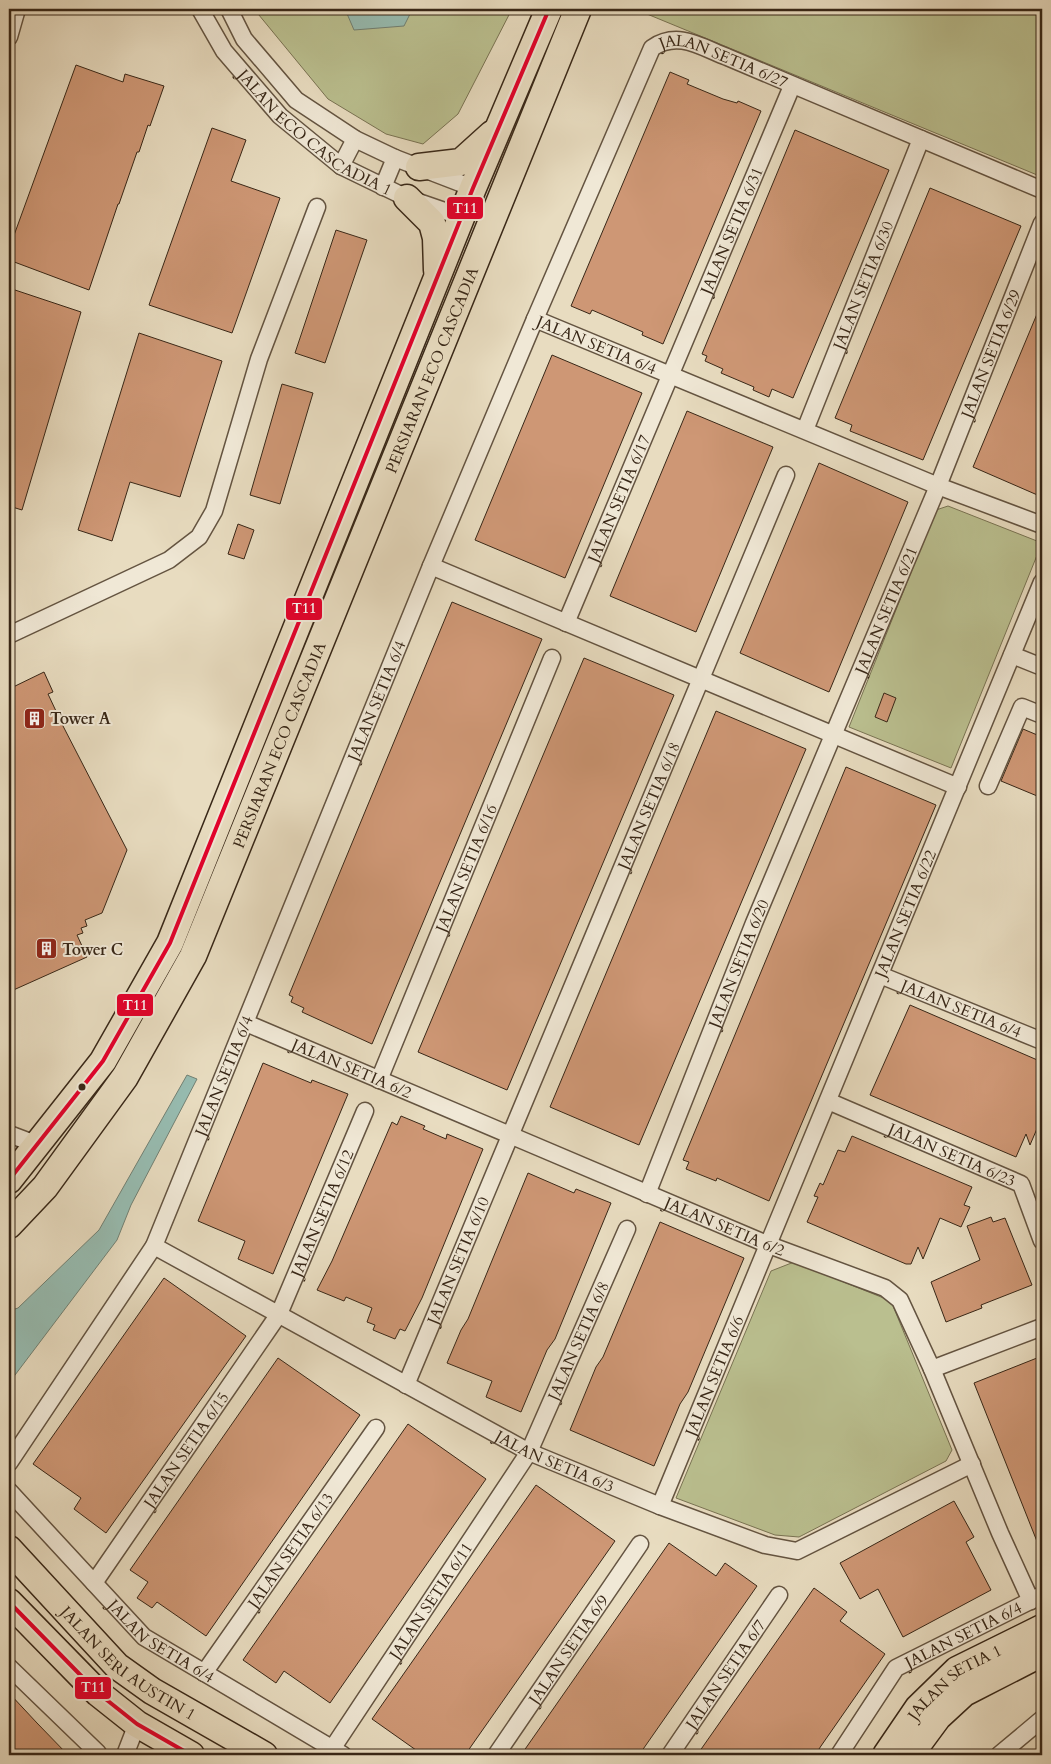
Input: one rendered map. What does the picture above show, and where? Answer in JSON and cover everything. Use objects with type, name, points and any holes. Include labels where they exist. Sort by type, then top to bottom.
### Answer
[{"type":"main road","name":"PERSIARAN ECO CASCADIA","points":[[9,1180],[103,1061],[170,942],[436,281],[471,205],[500,125],[549,9]]},
{"type":"main road","name":"PERSIARAN ECO CASCADIA","points":[[9,1225],[45,1187],[125,1077],[193,956],[578,9]]},
{"type":"main road","points":[[407,162],[461,162],[500,125]]},
{"type":"main road","points":[[473,270],[480,244],[471,205],[498,195],[512,173]]},
{"type":"main road","points":[[407,198],[432,223],[436,238],[436,281]]},
{"type":"main road","name":"JALAN SERI AUSTIN 1","points":[[13,1562],[117,1666],[152,1691],[264,1755]]},
{"type":"main road","points":[[9,1602],[98,1693],[137,1724],[191,1755]]},
{"type":"main road","name":"JALAN SETIA 1","points":[[886,1755],[918,1708],[956,1670],[1042,1628]]},
{"type":"main road","name":"JALAN SETIA 1","points":[[910,1755],[924,1744],[938,1717],[964,1693],[1042,1653]]},
{"type":"main road","points":[[964,1693],[1042,1666]]},
{"type":"street","points":[[9,36],[17,9]]},
{"type":"street","name":"JALAN ECO CASCADIA 1","points":[[229,9],[244,39],[296,100],[355,139],[407,162],[471,205]]},
{"type":"street","name":"JALAN ECO CASCADIA 1","points":[[208,11],[224,50],[280,116],[342,166],[407,198],[471,205]]},
{"type":"street","name":"JALAN SETIA 6/27","points":[[536,318],[652,48],[664,40],[678,38],[1042,190]]},
{"type":"street","name":"JALAN SETIA 6/31","points":[[671,374],[792,86]]},
{"type":"street","points":[[342,166],[355,139]]},
{"type":"street","name":"JALAN SETIA 6/30","points":[[805,430],[921,139]]},
{"type":"street","points":[[383,187],[407,162]]},
{"type":"street","points":[[9,635],[169,560],[199,537],[214,512],[259,359],[317,207]]},
{"type":"street","name":"JALAN SETIA 6/29","points":[[938,486],[1042,223]]},
{"type":"street","name":"JALAN SETIA 6/4","points":[[9,1463],[154,1246],[431,566],[536,318],[938,486],[1042,525]]},
{"type":"street","name":"JALAN SETIA 6/17","points":[[566,623],[671,374]]},
{"type":"street","name":"JALAN SETIA 6/18","points":[[508,1135],[702,680],[786,475]]},
{"type":"street","name":"JALAN SETIA 6/21","points":[[835,736],[938,486]]},
{"type":"street","points":[[431,566],[958,787]]},
{"type":"street","name":"JALAN SETIA 6/22","points":[[769,1245],[1042,582]]},
{"type":"street","points":[[1012,654],[1042,667]]},
{"type":"street","name":"JALAN SETIA 6/16","points":[[379,1080],[552,658]]},
{"type":"street","points":[[988,786],[1022,707],[1042,715]]},
{"type":"street","name":"JALAN SETIA 6/20","points":[[647,1194],[754,923],[835,736]]},
{"type":"street","name":"JALAN SETIA 6/4","points":[[880,975],[1042,1041]]},
{"type":"street","name":"JALAN SETIA 6/2","points":[[246,1023],[769,1245],[885,1288],[900,1300],[932,1369],[1000,1533],[1037,1598]]},
{"type":"street","name":"JALAN SETIA 6/23","points":[[828,1101],[1021,1184],[1042,1241]]},
{"type":"street","name":"JALAN SETIA 6/12","points":[[279,1314],[365,1111]]},
{"type":"street","points":[[9,1134],[38,1145]]},
{"type":"street","name":"JALAN SETIA 6/10","points":[[406,1385],[508,1135]]},
{"type":"street","name":"JALAN SETIA 6/8","points":[[529,1452],[627,1229]]},
{"type":"street","name":"JALAN SETIA 6/6","points":[[660,1506],[769,1245]]},
{"type":"street","name":"JALAN SETIA 6/3","points":[[154,1246],[529,1452],[734,1535],[797,1551],[972,1464]]},
{"type":"street","name":"JALAN SETIA 6/15","points":[[94,1583],[279,1314]]},
{"type":"street","points":[[932,1369],[1042,1327]]},
{"type":"street","name":"JALAN SETIA 6/13","points":[[204,1673],[376,1428]]},
{"type":"street","name":"JALAN SETIA 6/11","points":[[337,1752],[529,1452]]},
{"type":"street","name":"JALAN SETIA 6/4","points":[[9,1491],[144,1638],[337,1752]]},
{"type":"street","name":"JALAN SETIA 6/9","points":[[496,1755],[640,1544]]},
{"type":"street","name":"JALAN SETIA 6/7","points":[[670,1755],[779,1594]]},
{"type":"street","name":"JALAN SETIA 6/4","points":[[839,1755],[896,1668],[1037,1598]]},
{"type":"street","points":[[9,1667],[98,1754]]},
{"type":"street","points":[[999,1755],[1042,1719]]},
{"type":"street","points":[[125,1755],[137,1724]]},
{"type":"green space","points":[[254,9],[512,9],[458,114],[423,144],[386,134],[328,99]]},
{"type":"green space","points":[[648,9],[1042,9],[1042,177],[647,14]]},
{"type":"green space","points":[[948,506],[1042,543],[951,768],[849,727],[936,510]]},
{"type":"green space","points":[[794,1262],[891,1301],[952,1450],[946,1461],[799,1537],[775,1535],[676,1498],[771,1271]]},
{"type":"water","points":[[345,9],[432,9],[410,14],[404,26],[354,30]]},
{"type":"water","points":[[187,1075],[197,1079],[131,1205],[117,1240],[9,1383],[9,1311],[18,1308],[99,1230]]},
{"type":"building","points":[[76,65],[123,82],[125,74],[164,86],[150,126],[148,125],[139,152],[137,152],[89,290],[9,260],[9,249]]},
{"type":"building","points":[[670,72],[689,80],[687,84],[723,99],[737,103],[738,101],[761,111],[663,344],[642,335],[643,332],[592,310],[590,314],[571,306]]},
{"type":"building","points":[[212,128],[246,140],[231,181],[280,198],[232,333],[149,305]]},
{"type":"building","points":[[795,130],[889,170],[793,398],[772,389],[769,397],[753,390],[754,387],[721,373],[723,369],[705,361],[707,356],[702,354]]},
{"type":"building","points":[[930,188],[1021,226],[923,460],[850,431],[852,425],[835,418]]},
{"type":"building","points":[[336,230],[367,240],[325,363],[295,353]]},
{"type":"building","points":[[9,288],[81,312],[22,510],[9,506]]},
{"type":"building","points":[[1042,302],[1042,497],[973,467]]},
{"type":"building","points":[[139,333],[222,361],[180,497],[130,482],[112,541],[78,530]]},
{"type":"building","points":[[552,355],[642,393],[565,578],[475,540]]},
{"type":"building","points":[[282,384],[313,393],[280,504],[250,495]]},
{"type":"building","points":[[687,411],[773,447],[696,632],[610,596]]},
{"type":"building","points":[[819,463],[908,502],[829,692],[740,653]]},
{"type":"building","points":[[238,524],[254,530],[244,559],[228,554]]},
{"type":"building","points":[[452,602],[542,639],[372,1044],[302,1012],[304,1008],[291,1002],[293,997],[289,995]]},
{"type":"building","points":[[584,658],[674,695],[507,1090],[418,1052]]},
{"type":"building","points":[[44,672],[53,692],[48,694],[127,850],[102,913],[85,920],[87,926],[81,928],[83,933],[77,935],[87,957],[9,992],[9,689]]},
{"type":"building","points":[[884,693],[896,698],[887,722],[875,717]]},
{"type":"building","points":[[716,711],[806,749],[639,1145],[550,1107]]},
{"type":"building","points":[[1023,729],[1042,737],[1042,798],[1001,781]]},
{"type":"building","points":[[846,767],[936,805],[769,1201],[717,1178],[716,1181],[686,1169],[689,1162],[683,1160]]},
{"type":"building","points":[[910,1005],[1042,1062],[1042,1117],[1030,1145],[1026,1134],[1016,1157],[870,1095]]},
{"type":"building","points":[[263,1063],[311,1083],[312,1080],[348,1094],[273,1274],[238,1259],[245,1241],[198,1221]]},
{"type":"building","points":[[401,1116],[425,1126],[423,1129],[446,1139],[447,1134],[483,1149],[422,1298],[405,1331],[400,1329],[395,1339],[373,1330],[375,1325],[367,1322],[372,1308],[346,1297],[344,1301],[317,1290],[332,1261],[392,1122],[397,1125]]},
{"type":"building","points":[[852,1136],[972,1187],[964,1205],[970,1207],[961,1227],[940,1218],[923,1259],[918,1247],[911,1264],[906,1264],[807,1222],[818,1197],[814,1196],[820,1183],[823,1185],[838,1150],[845,1152]]},
{"type":"building","points":[[528,1173],[574,1193],[576,1189],[611,1203],[555,1339],[547,1350],[521,1412],[486,1397],[492,1381],[447,1363],[461,1330],[468,1319]]},
{"type":"building","points":[[991,1217],[993,1222],[1005,1218],[1032,1285],[981,1305],[982,1308],[946,1322],[931,1282],[980,1260],[967,1226]]},
{"type":"building","points":[[660,1222],[744,1258],[688,1392],[680,1404],[654,1466],[570,1430]]},
{"type":"building","points":[[164,1278],[246,1336],[106,1533],[74,1509],[81,1498],[33,1464]]},
{"type":"building","points":[[1042,1356],[1042,1554],[974,1383]]},
{"type":"building","points":[[278,1358],[360,1415],[206,1636],[157,1602],[152,1608],[137,1598],[148,1582],[130,1570]]},
{"type":"building","points":[[408,1424],[486,1479],[330,1703],[284,1671],[276,1683],[243,1660]]},
{"type":"building","points":[[536,1485],[615,1541],[465,1755],[423,1755],[372,1719]]},
{"type":"building","points":[[954,1501],[974,1537],[966,1542],[991,1590],[903,1637],[878,1589],[860,1599],[840,1563]]},
{"type":"building","points":[[669,1543],[716,1576],[725,1563],[757,1586],[639,1755],[521,1755]]},
{"type":"building","points":[[814,1588],[847,1612],[840,1621],[885,1654],[815,1755],[697,1755]]},
{"type":"building","points":[[9,1693],[37,1723],[68,1755],[9,1755]]},
{"type":"transit line","name":"T11","points":[[9,1180],[103,1061],[170,943],[473,188],[549,9]]},
{"type":"transit line","name":"T11","points":[[9,1602],[98,1693],[137,1724],[191,1755]]},
{"type":"place","name":"Tower A","points":[[34,718]]},
{"type":"place","name":"Tower C","points":[[46,949]]}]
